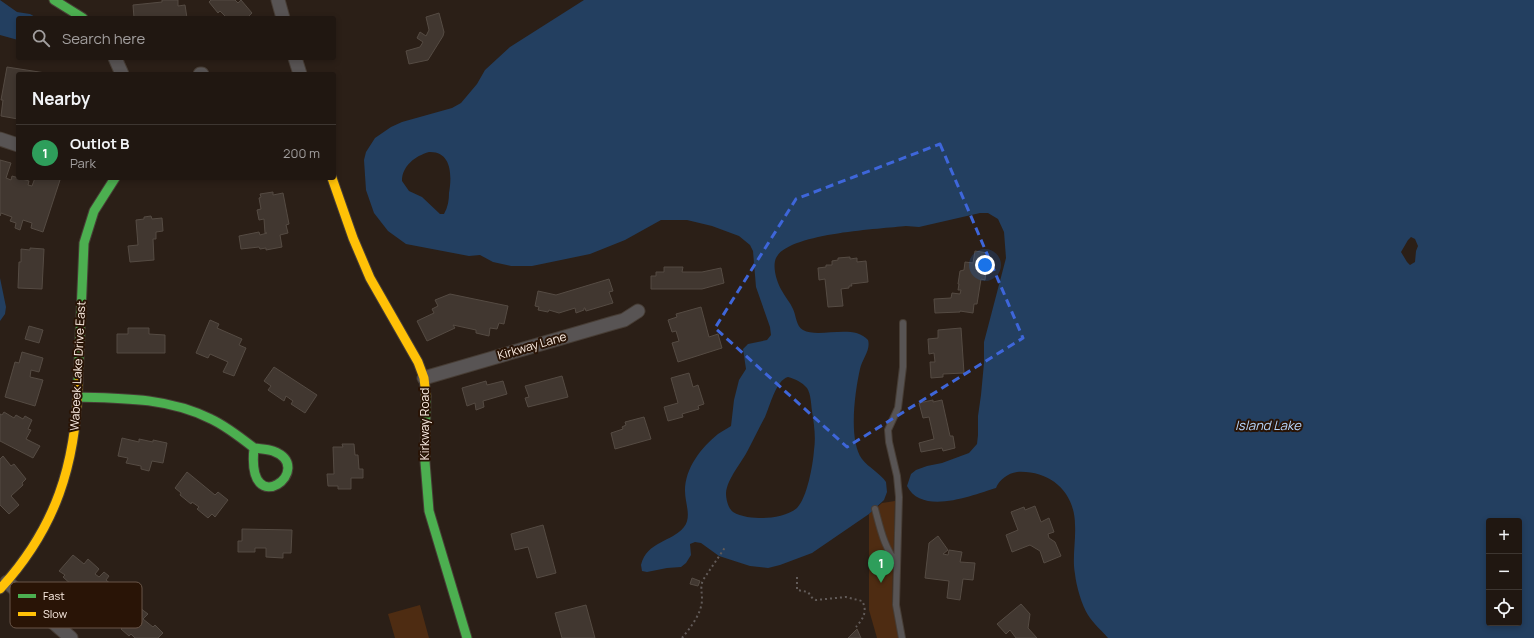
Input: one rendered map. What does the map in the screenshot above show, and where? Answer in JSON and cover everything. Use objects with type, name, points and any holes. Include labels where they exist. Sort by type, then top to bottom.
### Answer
[{"type":"street","points":[[54,0],[80,16]]},
{"type":"street","points":[[278,0],[282,16]]},
{"type":"street","points":[[116,60],[121,72]]},
{"type":"street","points":[[296,60],[299,72]]},
{"type":"street","points":[[0,139],[16,144]]},
{"type":"street","name":"Wabeek Lake Drive East","points":[[4,586],[24,561],[42,532],[61,491],[74,441],[77,419],[84,244],[88,227],[94,212],[114,180]]},
{"type":"street","name":"Kirkway Road","points":[[333,180],[353,238],[370,278],[418,362],[424,378],[427,401],[426,480],[429,511],[467,638]]},
{"type":"street","name":"Kirkway Lane","points":[[424,378],[613,324],[624,320],[638,311]]},
{"type":"street","points":[[78,397],[143,399],[161,401],[188,408],[224,426],[254,448],[271,451],[281,456],[288,467],[284,481],[280,484],[268,486],[256,479],[253,468],[254,448]]},
{"type":"street","points":[[58,628],[71,638]]},
{"type":"lane","points":[[902,638],[896,605],[899,497],[897,476],[889,442],[888,430],[898,408],[903,367],[903,323]]},
{"type":"lane","points":[[875,509],[883,538],[897,563]]},
{"type":"path","points":[[682,638],[695,621],[702,599],[701,585],[726,546]]},
{"type":"path","points":[[797,577],[797,590],[808,592],[813,599],[846,597],[862,601],[866,610],[863,620],[856,627]]},
{"type":"highlighted area","points":[[940,144],[1023,338],[847,447],[715,328],[796,199]]},
{"type":"shaded area","points":[[895,501],[892,603],[899,638],[877,638],[869,610],[869,514],[882,503]]},
{"type":"shaded area","points":[[420,605],[429,638],[395,638],[388,614]]},
{"type":"water","points":[[0,0],[17,12],[34,16],[16,16],[16,39],[0,35]]},
{"type":"water","name":"Island Lake","points":[[584,0],[1534,0],[1534,638],[1108,638],[1088,615],[1084,606],[1074,568],[1074,513],[1071,503],[1065,493],[1050,479],[1029,472],[1017,472],[1004,477],[996,488],[962,498],[936,502],[924,500],[914,495],[907,486],[911,474],[916,470],[927,466],[942,463],[969,453],[977,444],[978,416],[984,363],[984,342],[1006,258],[1004,232],[998,219],[988,213],[980,213],[919,227],[906,226],[857,231],[816,238],[798,243],[784,250],[776,258],[775,270],[780,288],[792,306],[798,323],[803,330],[818,333],[854,333],[862,335],[868,340],[869,344],[861,365],[856,390],[854,415],[855,440],[862,459],[886,482],[887,492],[884,500],[869,514],[812,553],[780,565],[768,568],[750,566],[719,556],[701,543],[695,542],[690,544],[691,555],[686,563],[681,567],[647,572],[642,571],[641,565],[644,557],[649,551],[654,546],[679,532],[684,527],[688,519],[685,491],[688,474],[695,459],[712,440],[731,426],[734,400],[739,380],[746,369],[743,349],[748,344],[767,340],[771,335],[770,327],[756,287],[753,251],[750,245],[739,236],[712,226],[687,220],[661,220],[625,240],[590,254],[532,266],[511,266],[493,262],[480,255],[469,256],[406,244],[388,231],[374,213],[366,190],[364,160],[366,152],[375,138],[391,127],[402,122],[452,108],[461,103],[477,84],[485,70],[510,47]],"holes":[[[429,152],[437,153],[442,156],[449,166],[449,198],[444,214],[440,214],[422,197],[409,191],[402,181],[404,171],[410,162]],[[1411,237],[1415,239],[1418,246],[1415,262],[1410,265],[1401,252]],[[788,377],[801,382],[807,388],[810,396],[815,440],[807,489],[801,503],[797,508],[785,514],[776,517],[763,518],[740,515],[731,510],[727,501],[726,493],[729,482],[765,417],[777,388],[780,383]]]},
{"type":"water","points":[[0,278],[6,307],[5,314],[0,321]]},
{"type":"building","points":[[162,0],[178,0],[178,6],[185,5],[187,16],[134,16],[133,5],[162,2]]},
{"type":"building","points":[[211,0],[235,0],[238,3],[241,0],[252,13],[249,16],[225,16],[220,11],[218,13],[209,2]]},
{"type":"building","points":[[439,13],[444,32],[443,36],[428,60],[409,64],[406,51],[420,47],[423,42],[417,38],[420,32],[426,36],[429,30],[426,17]]},
{"type":"building","points":[[7,67],[39,72],[16,72],[16,119],[1,116],[3,100],[1,100]]},
{"type":"building","points":[[0,160],[11,163],[6,178],[11,180],[12,176],[16,177],[16,180],[29,181],[28,185],[32,186],[34,180],[60,180],[43,232],[31,228],[32,223],[23,220],[20,230],[15,228],[16,223],[10,221],[12,217],[1,213],[0,216]]},
{"type":"building","points":[[273,192],[273,195],[283,193],[289,224],[286,225],[288,233],[280,235],[282,247],[266,250],[266,248],[260,249],[259,247],[241,249],[239,236],[259,232],[260,235],[267,233],[265,233],[264,219],[259,220],[257,210],[261,209],[259,198],[261,197],[260,194]]},
{"type":"building","points":[[151,216],[152,219],[162,218],[163,231],[156,232],[156,239],[153,239],[154,260],[130,262],[128,246],[138,245],[136,220]]},
{"type":"building","points":[[30,248],[44,249],[42,289],[18,288],[21,249],[30,250]]},
{"type":"building","points":[[975,251],[988,253],[985,280],[981,279],[977,304],[974,304],[973,313],[960,311],[935,313],[934,299],[951,298],[952,293],[960,294],[961,290],[958,290],[958,284],[960,271],[964,270],[965,262],[973,263]]},
{"type":"building","points":[[850,257],[850,259],[857,258],[857,262],[866,261],[868,282],[851,284],[852,286],[849,286],[849,288],[841,289],[843,306],[828,307],[825,279],[819,280],[818,268],[826,267],[826,265],[832,265],[832,261],[838,260],[838,258]]},
{"type":"building","points":[[664,267],[683,267],[682,272],[702,272],[721,268],[724,283],[702,289],[651,289],[651,276],[656,276],[656,272],[664,272]]},
{"type":"building","points":[[609,279],[613,291],[609,292],[613,303],[586,311],[584,308],[584,310],[576,313],[575,308],[559,313],[549,310],[548,312],[538,310],[539,307],[535,306],[538,291],[556,295]]},
{"type":"building","points":[[450,294],[508,306],[504,324],[499,323],[497,329],[490,328],[489,336],[476,333],[476,330],[453,325],[455,328],[427,341],[417,321],[434,313],[432,309],[438,306],[435,300]]},
{"type":"building","points":[[701,307],[709,337],[718,334],[722,348],[678,362],[672,343],[679,341],[676,331],[672,332],[668,320],[677,317],[676,314]]},
{"type":"building","points":[[210,320],[219,324],[217,328],[242,339],[239,345],[246,348],[234,376],[223,372],[228,362],[210,354],[208,358],[196,353]]},
{"type":"building","points":[[29,326],[43,330],[39,343],[25,339]]},
{"type":"building","points":[[128,328],[149,328],[149,334],[165,335],[165,353],[117,353],[117,334],[128,334]]},
{"type":"building","points":[[961,328],[964,373],[943,374],[943,377],[931,378],[930,362],[935,362],[934,353],[929,354],[928,339],[938,338],[938,330]]},
{"type":"building","points":[[22,352],[43,358],[39,372],[31,370],[30,377],[43,380],[35,406],[5,397],[15,362],[19,363]]},
{"type":"building","points":[[274,367],[317,395],[305,413],[291,404],[293,401],[286,396],[284,401],[268,390],[271,386],[264,381]]},
{"type":"building","points":[[689,373],[693,387],[698,385],[704,404],[698,406],[699,409],[682,414],[683,417],[668,421],[664,407],[678,403],[671,378]]},
{"type":"building","points":[[562,376],[568,397],[528,407],[525,398],[529,397],[525,386]]},
{"type":"building","points":[[486,381],[487,385],[503,381],[507,394],[483,401],[484,407],[476,410],[475,403],[467,406],[462,388]]},
{"type":"building","points":[[933,400],[933,402],[942,400],[950,436],[953,436],[955,448],[943,451],[942,448],[921,452],[919,443],[934,439],[929,417],[923,418],[919,403]]},
{"type":"building","points":[[4,412],[14,418],[16,415],[23,419],[25,416],[32,420],[28,429],[31,430],[26,439],[40,446],[33,458],[0,441],[0,414],[2,415]]},
{"type":"building","points":[[644,417],[651,439],[615,449],[611,433],[623,429],[622,427],[626,425],[625,422]]},
{"type":"building","points":[[122,438],[139,442],[139,439],[167,443],[163,463],[152,461],[149,471],[141,469],[141,466],[126,463],[128,458],[118,456]]},
{"type":"building","points":[[342,444],[354,444],[355,455],[358,455],[359,469],[363,469],[363,478],[351,478],[351,489],[338,489],[338,486],[328,486],[327,474],[334,474],[333,447],[343,447]]},
{"type":"building","points":[[3,456],[11,466],[14,464],[26,479],[22,483],[23,485],[11,496],[19,505],[9,514],[0,505],[0,459]]},
{"type":"building","points":[[187,472],[215,495],[218,492],[228,500],[215,517],[212,514],[208,518],[197,509],[199,507],[192,502],[191,504],[180,495],[181,493],[175,488]]},
{"type":"building","points":[[1035,506],[1041,522],[1049,518],[1054,532],[1048,534],[1049,538],[1055,542],[1061,556],[1044,563],[1040,551],[1030,545],[1012,552],[1006,535],[1018,530],[1011,512],[1024,507],[1025,510]]},
{"type":"building","points":[[543,525],[556,573],[537,578],[528,547],[515,550],[511,534]]},
{"type":"building","points":[[242,529],[292,530],[291,553],[283,553],[283,558],[266,557],[266,548],[255,548],[255,552],[238,552],[238,541],[242,541]]},
{"type":"building","points":[[938,536],[948,550],[943,554],[948,555],[949,550],[962,552],[960,562],[975,563],[973,580],[963,579],[960,600],[947,598],[949,581],[925,578],[929,543]]},
{"type":"building","points":[[73,555],[84,564],[88,559],[99,569],[95,574],[99,577],[104,572],[109,576],[106,580],[108,582],[69,582],[63,577],[65,575],[59,571]]},
{"type":"building","points":[[692,578],[700,581],[698,586],[690,584]]},
{"type":"building","points":[[1021,604],[1030,614],[1028,628],[1037,638],[1016,638],[1010,630],[1006,634],[997,624]]},
{"type":"building","points":[[586,605],[595,638],[562,638],[555,613]]},
{"type":"building","points":[[142,610],[148,614],[143,619],[153,627],[155,625],[163,633],[158,638],[135,638],[131,634],[129,636],[121,629],[142,628]]},
{"type":"building","points":[[857,629],[861,638],[848,638]]},
{"type":"traffic: fast","points":[[54,0],[80,16]]},
{"type":"traffic: fast","points":[[78,383],[84,243],[94,211],[114,180]]},
{"type":"traffic: fast","points":[[426,396],[425,462],[429,511],[467,638]]},
{"type":"traffic: fast","points":[[78,397],[146,400],[195,412],[228,428],[254,448],[254,471],[260,483],[268,487],[277,484],[285,478],[288,468],[285,459],[273,451],[254,448]]},
{"type":"traffic: slow","points":[[333,180],[353,238],[370,278],[418,362],[424,378],[426,396]]},
{"type":"traffic: slow","points":[[0,589],[36,542],[49,518],[59,494],[73,441],[78,383]]},
{"type":"place","name":"Outlot B","points":[[881,583]]}]
